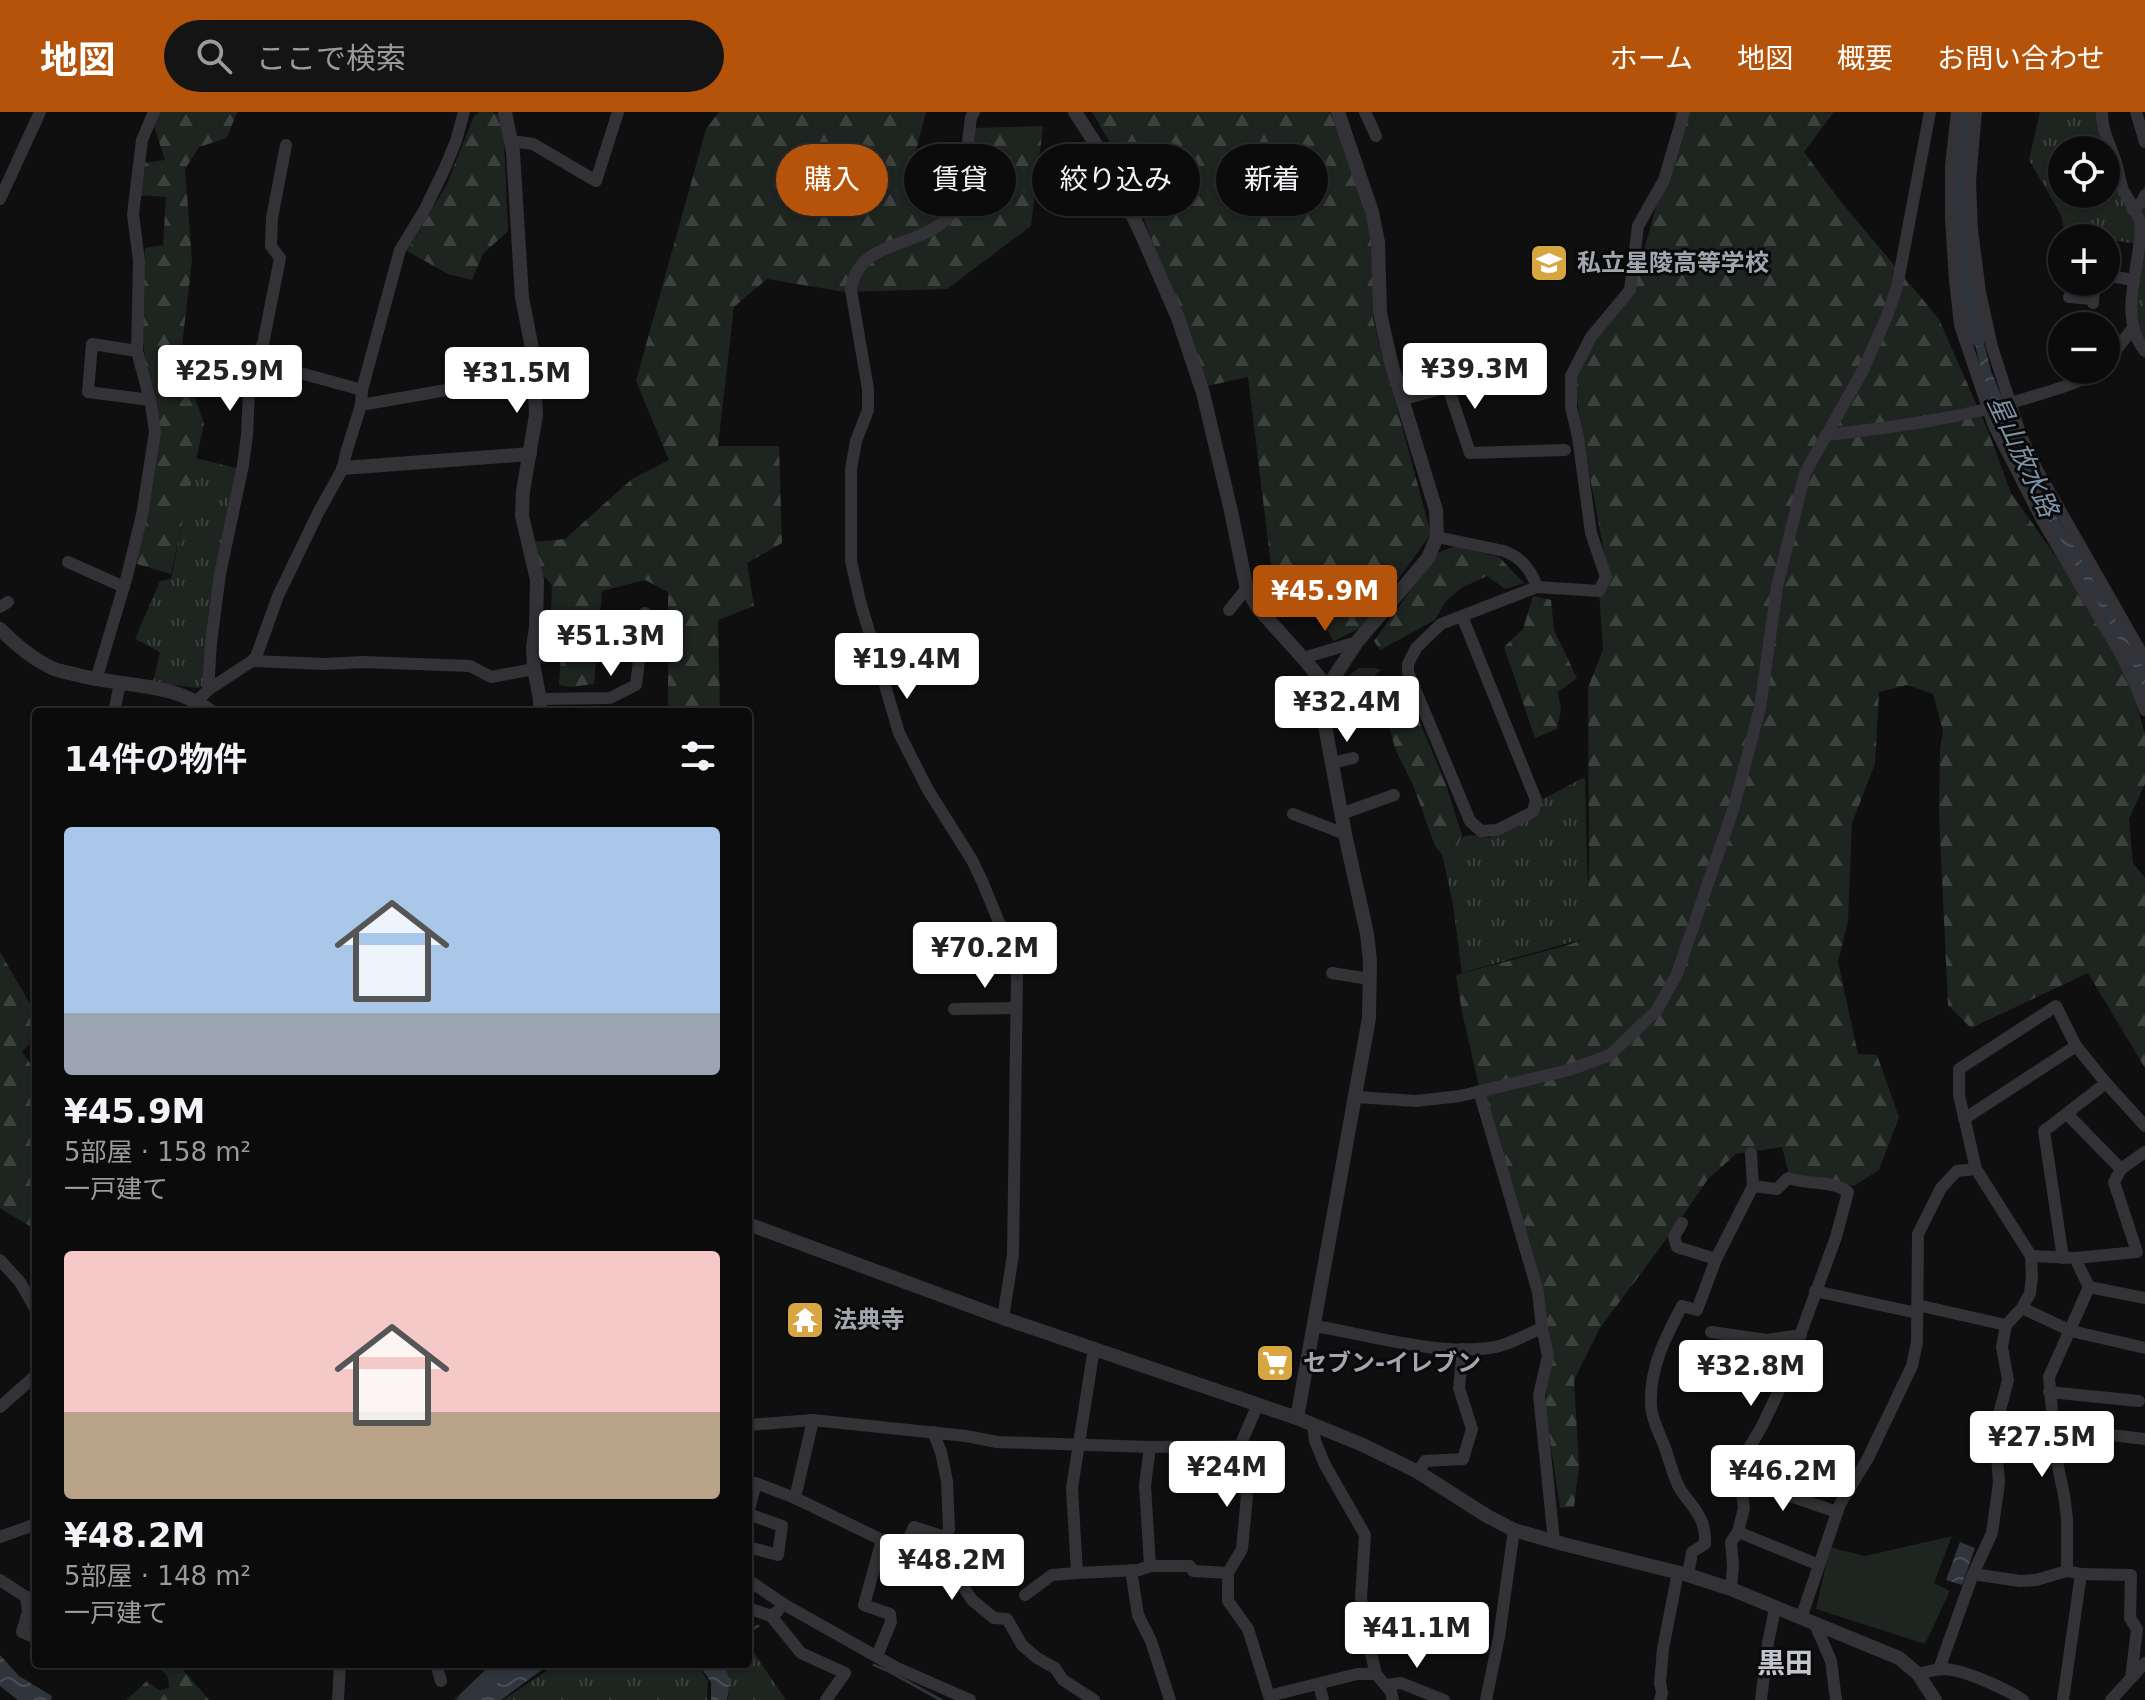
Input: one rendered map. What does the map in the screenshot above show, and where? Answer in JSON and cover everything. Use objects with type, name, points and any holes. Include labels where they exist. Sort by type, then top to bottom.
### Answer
[{"type":"street","points":[[0,199],[40,112]]},
{"type":"street","points":[[96,680],[124,587],[153,453],[155,432],[150,400],[137,351],[139,261],[133,214],[142,140],[154,112]]},
{"type":"street","points":[[0,629],[29,654],[52,668],[96,680],[202,695],[252,661],[278,596],[343,468],[400,250],[444,170],[464,112]]},
{"type":"street","points":[[505,112],[512,141],[522,297],[533,354],[536,415],[523,491],[522,516],[537,580],[533,647],[540,705],[587,706],[636,685],[645,613]]},
{"type":"street","points":[[512,141],[533,144],[596,181],[618,112]]},
{"type":"street","points":[[974,112],[959,200],[951,215],[934,230],[869,256],[853,276],[851,290],[868,389],[868,410],[856,441],[851,469],[851,561],[863,614],[899,733],[928,790],[972,860],[1010,949],[1017,975],[1013,1255],[1003,1318]]},
{"type":"street","points":[[1075,112],[1104,157],[1178,318],[1203,393],[1247,588],[1257,607],[1329,689]]},
{"type":"street","points":[[1297,1418],[1369,1018],[1367,934],[1325,721],[1329,689],[1357,642],[1428,558],[1437,537],[1436,510],[1392,366],[1380,312],[1380,254],[1372,212],[1338,112]]},
{"type":"street","points":[[1365,112],[1376,136]]},
{"type":"street","points":[[1462,616],[1536,800],[1533,812],[1497,830],[1481,831],[1470,821],[1408,672],[1408,664],[1416,648],[1441,624],[1537,587],[1599,591],[1606,577],[1591,533],[1571,407],[1571,376],[1591,337],[1630,290],[1638,226],[1664,180],[1684,112]]},
{"type":"street","points":[[1356,1097],[1416,1101],[1460,1096],[1569,1070],[1610,1055],[1657,1010],[1677,974],[1733,810],[1760,708],[1777,587],[1805,473],[1863,370],[1897,287],[1930,112]]},
{"type":"street","points":[[1957,112],[1951,166],[1955,280],[1960,325],[1987,409],[2042,520],[2134,681],[2145,710]]},
{"type":"street","points":[[1976,112],[1970,181],[1972,230],[1980,292],[1992,347],[2021,436],[2037,470],[2145,659]]},
{"type":"street","points":[[2102,112],[2101,120],[2121,185],[2140,220],[2133,280],[2133,328],[2136,339],[2145,351]]},
{"type":"street","points":[[2136,112],[2145,142]]},
{"type":"street","points":[[210,708],[202,695],[218,588],[243,465],[250,371],[263,344],[280,258],[271,246],[272,218],[286,145]]},
{"type":"street","points":[[2132,209],[2142,202],[2145,195]]},
{"type":"street","points":[[2120,278],[2133,280]]},
{"type":"street","points":[[2069,297],[2093,301],[2093,296]]},
{"type":"street","points":[[2120,345],[2133,328]]},
{"type":"street","points":[[137,351],[92,344],[88,392],[150,400]]},
{"type":"street","points":[[253,360],[362,390]]},
{"type":"street","points":[[1404,399],[1448,387],[1459,369]]},
{"type":"street","points":[[1826,435],[1881,429],[1987,409],[2071,384]]},
{"type":"street","points":[[361,405],[475,385]]},
{"type":"street","points":[[1448,387],[1470,453],[1565,450]]},
{"type":"street","points":[[343,468],[530,454]]},
{"type":"street","points":[[1437,537],[1514,555],[1531,570],[1537,587]]},
{"type":"street","points":[[68,562],[124,587]]},
{"type":"street","points":[[1229,610],[1247,588]]},
{"type":"street","points":[[1303,658],[1357,642]]},
{"type":"street","points":[[252,661],[470,666],[491,677],[534,669]]},
{"type":"street","points":[[115,708],[120,683]]},
{"type":"street","points":[[1332,763],[1353,758]]},
{"type":"street","points":[[1341,814],[1394,795]]},
{"type":"street","points":[[1293,814],[1345,834]]},
{"type":"street","points":[[1332,973],[1369,979]]},
{"type":"street","points":[[1939,1669],[1973,1574],[1992,1533],[1999,1483],[1995,1429],[2008,1380],[2002,1347],[2006,1325],[2022,1308],[2030,1293],[2032,1276],[2031,1256],[1976,1169],[1959,1095],[1959,1069],[2056,1006],[2076,1046],[2145,1126]]},
{"type":"street","points":[[954,1009],[1016,1008]]},
{"type":"street","points":[[1964,1119],[2076,1046]]},
{"type":"street","points":[[2106,1083],[2044,1131],[2069,1258],[2089,1287],[2145,1298]]},
{"type":"street","points":[[1479,1091],[1538,1292],[1548,1356],[1539,1395],[1554,1541]]},
{"type":"street","points":[[2068,1115],[2121,1169]]},
{"type":"street","points":[[2031,1256],[2069,1258],[2137,1252],[2114,1182],[2121,1169],[2145,1152]]},
{"type":"street","points":[[1660,1700],[1663,1649],[1683,1573],[1692,1552],[1705,1544],[1706,1531],[1702,1519],[1679,1487],[1656,1427],[1651,1407],[1653,1374],[1661,1346],[1682,1306],[1697,1310],[1716,1259],[1753,1186],[1751,1153]]},
{"type":"street","points":[[1836,1700],[1831,1661],[1808,1621],[1819,1565],[1840,1504],[1868,1458],[1912,1366],[1917,1342],[1918,1234],[1941,1188],[1957,1171],[1976,1169]]},
{"type":"street","points":[[1731,1589],[1731,1542],[1738,1532],[1744,1508],[1740,1479],[1745,1455],[1783,1382],[1836,1237],[1848,1192],[1842,1187],[1797,1182],[1788,1178],[1777,1189],[1753,1186]]},
{"type":"street","points":[[1682,1223],[1674,1237],[1677,1247],[1716,1259]]},
{"type":"street","points":[[752,1225],[1003,1318],[1313,1424],[1418,1472],[1514,1530],[1683,1573],[1731,1589],[1899,1658],[1918,1674],[1930,1699]]},
{"type":"street","points":[[0,1260],[20,1282],[32,1303]]},
{"type":"street","points":[[2067,1571],[2067,1518],[2052,1428],[2049,1377],[2089,1287]]},
{"type":"street","points":[[1815,1291],[2006,1325]]},
{"type":"street","points":[[2022,1308],[2071,1331],[2145,1348]]},
{"type":"street","points":[[1315,1326],[1365,1334],[1395,1343],[1463,1349],[1497,1347],[1542,1328]]},
{"type":"street","points":[[1711,1332],[1767,1340],[1801,1335]]},
{"type":"street","points":[[1077,1573],[1072,1488],[1094,1348]]},
{"type":"street","points":[[1418,1472],[1425,1461],[1463,1459],[1472,1429],[1459,1388],[1463,1349]]},
{"type":"street","points":[[0,1407],[32,1379]]},
{"type":"street","points":[[2049,1392],[2139,1401]]},
{"type":"street","points":[[1258,1404],[1240,1446],[1247,1496],[1242,1549],[1228,1573],[1228,1601],[1248,1629],[1269,1696],[1357,1674],[1376,1674]]},
{"type":"street","points":[[752,1425],[813,1420],[997,1442],[1078,1446],[1240,1446]]},
{"type":"street","points":[[795,1498],[813,1420]]},
{"type":"street","points":[[1313,1424],[1315,1441],[1325,1465],[1365,1535],[1361,1598],[1368,1641],[1376,1674],[1391,1692],[1393,1700]]},
{"type":"street","points":[[2052,1428],[2145,1439]]},
{"type":"street","points":[[933,1432],[947,1481],[949,1529],[941,1553],[972,1600],[994,1618],[1007,1619],[1022,1645],[1055,1668],[1063,1680],[1094,1700]]},
{"type":"street","points":[[1150,1447],[1145,1485],[1150,1566]]},
{"type":"street","points":[[1740,1479],[1837,1512]]},
{"type":"street","points":[[752,1498],[756,1483],[795,1498],[882,1540],[905,1546],[914,1527],[945,1537]]},
{"type":"street","points":[[752,1515],[782,1526],[778,1555],[752,1548]]},
{"type":"street","points":[[0,1537],[32,1525]]},
{"type":"street","points":[[1486,1700],[1499,1637],[1514,1530]]},
{"type":"street","points":[[1738,1532],[1819,1565]]},
{"type":"street","points":[[877,1656],[891,1622],[890,1614],[864,1605],[882,1540]]},
{"type":"street","points":[[1025,1595],[1052,1575],[1139,1570],[1150,1566],[1190,1566],[1193,1571],[1228,1573]]},
{"type":"street","points":[[1131,1570],[1138,1615],[1151,1641],[1170,1700]]},
{"type":"street","points":[[1973,1574],[2020,1581],[2067,1571],[2131,1575],[2130,1618],[2137,1629],[2131,1678]]},
{"type":"street","points":[[2063,1700],[2081,1574]]},
{"type":"street","points":[[0,1580],[31,1598],[22,1632],[32,1636]]},
{"type":"street","points":[[752,1583],[785,1605],[897,1668],[970,1700]]},
{"type":"street","points":[[771,1616],[785,1605]]},
{"type":"street","points":[[752,1609],[771,1616],[801,1653],[845,1673],[826,1700]]},
{"type":"street","points":[[1761,1700],[1775,1609]]},
{"type":"street","points":[[2111,1700],[2145,1663]]},
{"type":"street","points":[[338,1700],[340,1668]]},
{"type":"street","points":[[437,1668],[441,1681]]},
{"type":"street","points":[[1918,1674],[1939,1669],[1951,1670],[2005,1688],[2023,1700]]},
{"type":"street","points":[[1386,1685],[1401,1683],[1444,1700]]},
{"type":"street","points":[[1319,1684],[1323,1700]]},
{"type":"green space","points":[[160,112],[237,112],[227,138],[199,147],[185,169],[192,260],[181,355],[204,424],[171,574],[137,564],[154,418],[142,336],[145,248],[163,245],[166,197],[139,195],[142,163],[165,160],[154,126]]},
{"type":"green space","points":[[479,112],[492,112],[503,117],[508,231],[483,254],[472,280],[448,274],[407,251],[447,184],[474,116]]},
{"type":"green space","points":[[719,112],[926,112],[918,144],[904,144],[904,216],[1016,216],[1016,144],[973,144],[975,128],[1043,126],[1041,144],[1032,144],[1031,226],[947,289],[845,292],[767,279],[734,307],[718,446],[779,446],[782,543],[747,563],[754,606],[718,620],[720,708],[668,708],[668,592],[645,580],[602,591],[594,684],[559,685],[562,637],[550,634],[552,585],[540,572],[533,542],[565,539],[632,479],[669,460],[636,381],[706,129]]},
{"type":"green space","points":[[1092,112],[1330,112],[1356,179],[1373,245],[1373,319],[1431,534],[1364,626],[1334,641],[1300,585],[1269,603],[1259,589],[1273,582],[1248,377],[1207,386],[1142,216],[1200,216],[1200,144],[1111,144]]},
{"type":"green space","points":[[1675,112],[1834,112],[1804,152],[1838,198],[1939,319],[1988,431],[2011,493],[2098,616],[2127,675],[2145,733],[2145,784],[2129,819],[2133,863],[2145,878],[2145,1068],[2088,973],[1971,1028],[1948,1005],[1939,815],[1943,731],[1933,694],[1907,685],[1879,692],[1875,764],[1852,823],[1848,921],[1838,962],[1858,1054],[1877,1055],[1899,1117],[1879,1170],[1854,1186],[1789,1175],[1782,1147],[1736,1154],[1708,1179],[1600,1328],[1574,1380],[1579,1466],[1574,1507],[1560,1508],[1545,1407],[1549,1339],[1486,1117],[1456,975],[1586,938],[1589,866],[1588,688],[1603,649],[1599,591],[1609,578],[1574,379],[1586,346],[1632,293],[1677,132]]},
{"type":"green space","points":[[2040,112],[2103,112],[2108,136],[2048,136],[2048,193],[2029,160]]},
{"type":"green space","points":[[2120,169],[2136,207],[2145,185],[2145,351],[2132,324],[2136,244],[2120,241],[2120,224],[2063,224],[2057,208],[2120,208]]},
{"type":"green space","points":[[195,458],[240,469],[202,687],[197,688],[153,682],[160,652],[135,639],[160,581],[171,579]]},
{"type":"green space","points":[[1456,546],[1499,557],[1524,583],[1505,589],[1487,576],[1461,588],[1446,601],[1435,620],[1380,650],[1374,641],[1437,553]]},
{"type":"green space","points":[[1533,596],[1551,600],[1554,630],[1577,678],[1558,692],[1561,709],[1557,729],[1535,738],[1504,647],[1523,629]]},
{"type":"green space","points":[[1359,668],[1381,670],[1371,678],[1358,682],[1350,725],[1339,731],[1338,693],[1344,680]]},
{"type":"green space","points":[[1387,676],[1400,676],[1444,779],[1462,835],[1454,854],[1443,856],[1435,846],[1413,785],[1396,751],[1387,721]]},
{"type":"green space","points":[[1585,777],[1589,937],[1462,973],[1442,854],[1463,837],[1489,838],[1537,807],[1541,800]]},
{"type":"green space","points":[[0,952],[32,1007],[32,1041],[22,1052],[32,1066],[32,1228],[0,1208]]},
{"type":"green space","points":[[1952,1536],[1934,1583],[1950,1591],[1925,1644],[1816,1609],[1830,1547],[1865,1556]]},
{"type":"green space","points":[[752,1650],[786,1700],[728,1700],[729,1683],[724,1668],[752,1668]]},
{"type":"green space","points":[[160,1668],[181,1668],[209,1700],[126,1700],[147,1681],[159,1690],[169,1688],[168,1677]]},
{"type":"green space","points":[[487,1668],[518,1668],[483,1700],[454,1700]]},
{"type":"green space","points":[[551,1668],[700,1668],[708,1681],[707,1700],[503,1700]]},
{"type":"water","points":[[1964,309],[1977,315],[1991,371],[2043,495],[2098,579],[2145,666],[2145,701],[2043,516],[1987,397]]},
{"type":"water","points":[[1960,1542],[1975,1548],[1962,1585],[1946,1580]]},
{"type":"water","points":[[0,1655],[19,1676],[52,1696],[51,1700],[18,1700],[0,1686]]},
{"type":"water","points":[[513,1668],[545,1668],[501,1700],[477,1700]]},
{"type":"water","points":[[701,1668],[725,1668],[730,1680],[727,1700],[711,1700],[711,1682]]},
{"type":"waterway","name":"星山放水路","points":[[1964,112],[1958,195],[1967,284],[1978,337]]},
{"type":"waterway","points":[[752,1630],[758,1626]]},
{"type":"waterway","points":[[874,1665],[941,1700]]},
{"type":"waterway","points":[[467,1700],[501,1668]]},
{"type":"place","name":"私立星陵高等学校","points":[[1549,263]]},
{"type":"place","name":"法典寺","points":[[805,1320]]},
{"type":"place","name":"セブン-イレブン","points":[[1275,1363]]},
{"type":"district","name":"黒田","points":[[1785,1663]]}]
